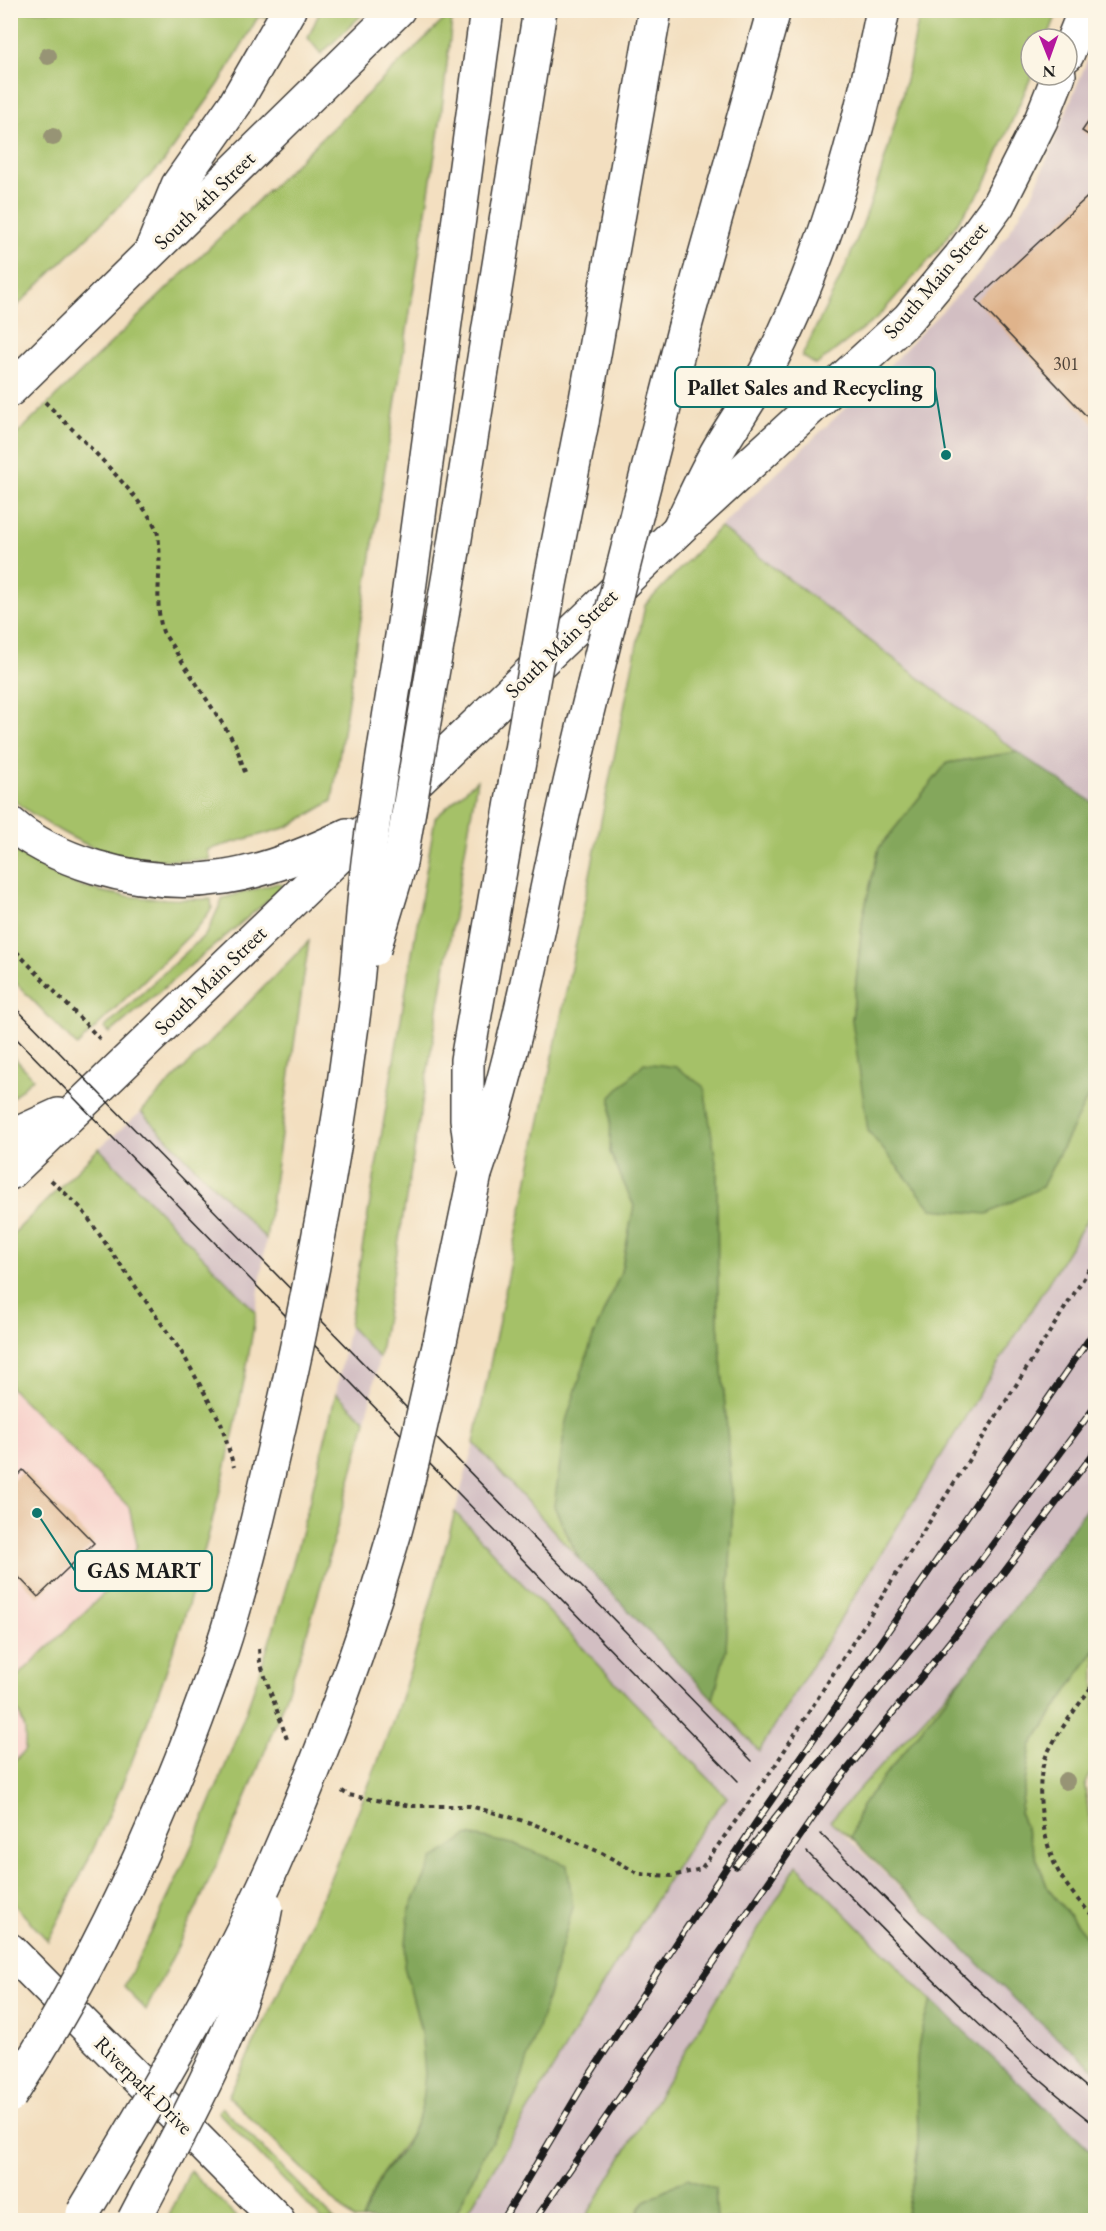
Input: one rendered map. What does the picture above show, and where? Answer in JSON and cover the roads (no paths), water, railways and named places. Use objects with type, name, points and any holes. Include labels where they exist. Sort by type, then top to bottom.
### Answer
[{"type":"main road","points":[[151,250],[178,185],[235,104],[289,10]]},
{"type":"main road","name":"South 4th Street","points":[[16,384],[398,10]]},
{"type":"main road","points":[[10,2097],[54,2029],[114,1916],[174,1774],[219,1655],[256,1526],[291,1377],[318,1241],[354,1017],[368,861],[408,597],[487,10]]},
{"type":"main road","points":[[474,1174],[467,1119],[467,1060],[550,584],[582,422],[656,10]]},
{"type":"main road","points":[[80,2217],[209,1994],[273,1866],[307,1785],[357,1652],[393,1536],[439,1346],[474,1174],[493,1120],[507,1066],[571,781],[685,326],[774,10]]},
{"type":"main road","points":[[678,530],[714,457],[765,372],[801,296],[835,211],[865,101],[883,10]]},
{"type":"main road","points":[[1078,27],[1085,10]]},
{"type":"main road","points":[[354,1017],[400,863],[453,551],[538,18]]},
{"type":"main road","name":"South Main Street","points":[[10,1173],[678,530],[908,319],[953,266],[998,205],[1041,120],[1054,87]]},
{"type":"main road","points":[[10,823],[22,834],[75,860],[130,877],[191,882],[252,872],[307,855],[374,822]]},
{"type":"main road","points":[[10,1137],[81,1104]]},
{"type":"main road","points":[[134,2220],[228,2034],[246,1989],[260,1937],[273,1866]]},
{"type":"main road","name":"Riverpark Drive","points":[[10,1950],[278,2220]]},
{"type":"tram line","points":[[10,1002],[752,1761]]},
{"type":"tram line","points":[[10,1032],[738,1781]]},
{"type":"tram line","points":[[821,1834],[989,2000],[1096,2095]]},
{"type":"tram line","points":[[807,1852],[983,2028],[1057,2095],[1096,2126]]},
{"type":"railway","points":[[503,2220],[585,2082],[755,1824],[1096,1329]]},
{"type":"railway","points":[[736,1866],[964,1583],[1096,1405]]},
{"type":"railway","points":[[535,2220],[839,1780],[983,1600],[1096,1450]]},
{"type":"place","name":"Pallet Sales and Recycling","points":[[946,455]]},
{"type":"place","name":"GAS MART","points":[[37,1513]]}]
